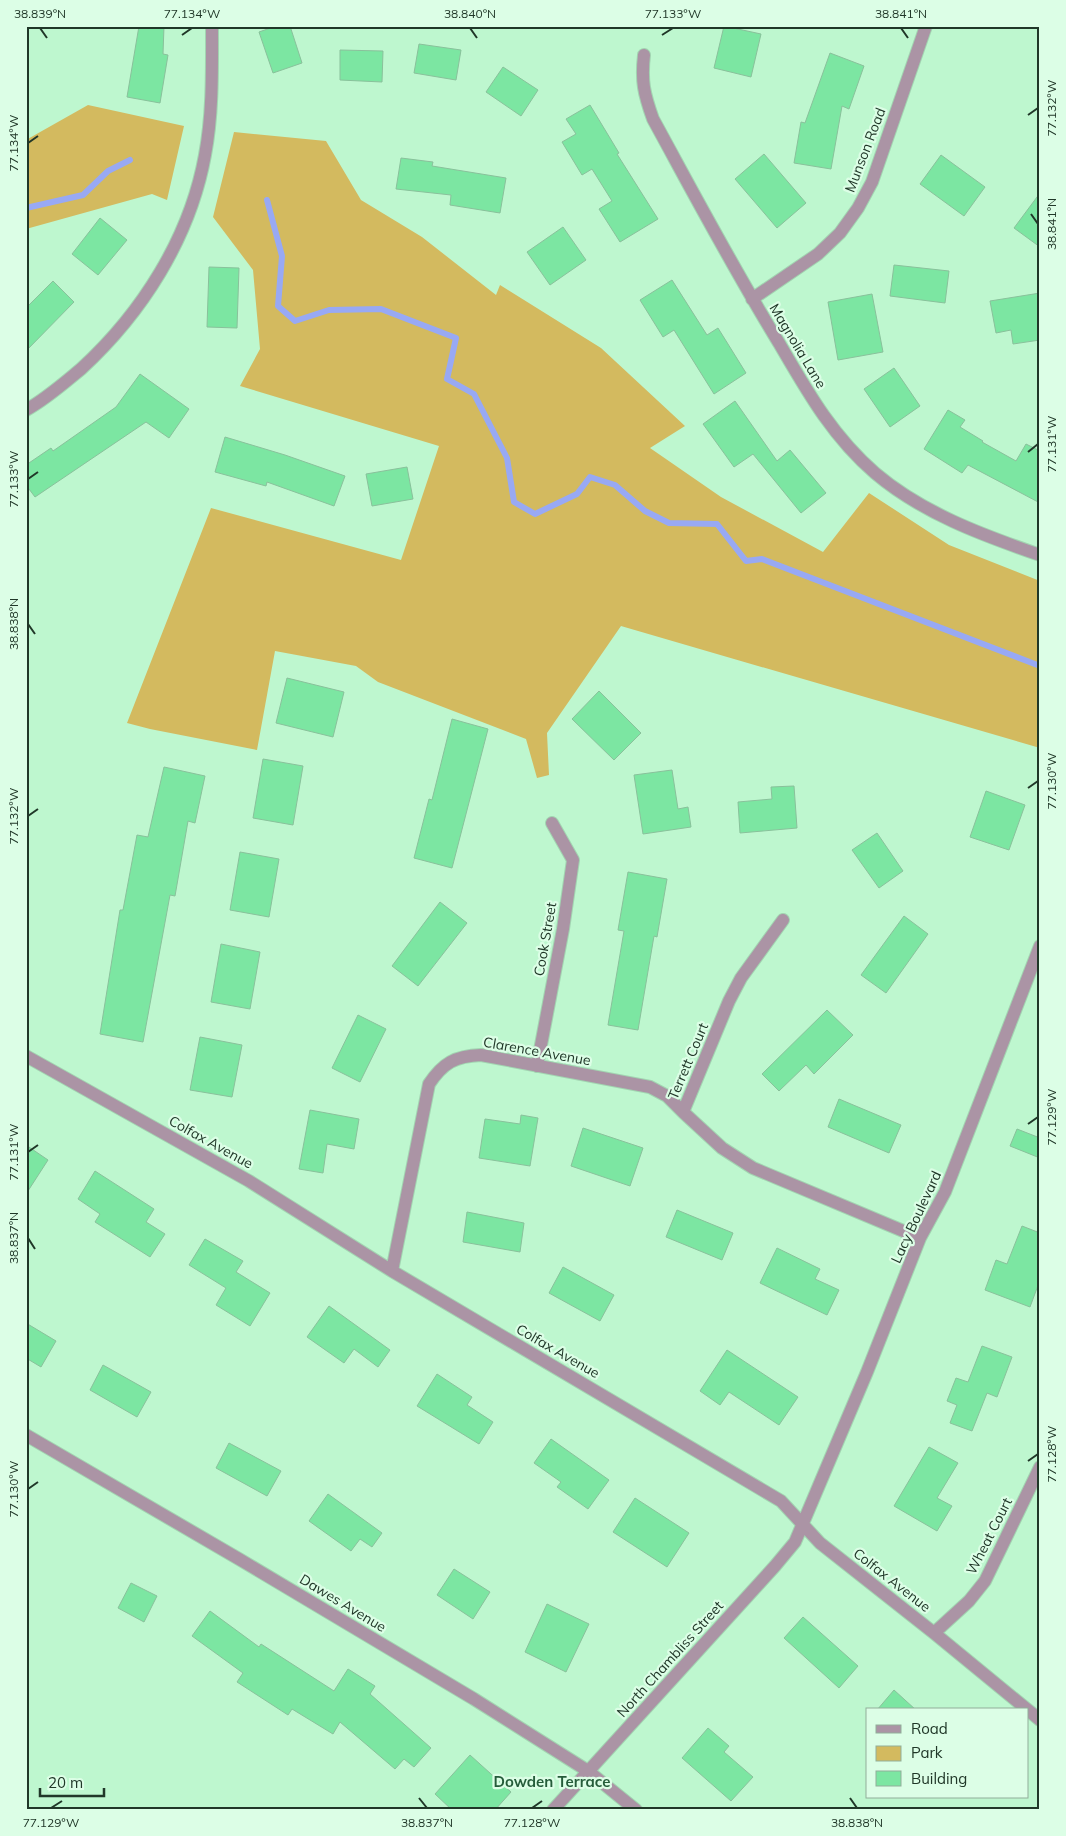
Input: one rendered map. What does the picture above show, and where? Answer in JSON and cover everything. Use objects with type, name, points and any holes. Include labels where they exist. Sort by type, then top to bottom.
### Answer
[{"type":"street","points":[[26,410],[66,382],[104,348],[134,313],[153,285],[175,244],[192,201],[205,157],[211,112],[212,26]]},
{"type":"street","name":"Munson Road","points":[[752,300],[818,254],[840,233],[858,208],[872,182],[926,26]]},
{"type":"street","name":"Magnolia Lane","points":[[644,55],[642,73],[644,96],[653,119],[752,300],[822,414],[847,446],[875,473],[905,496],[938,515],[1040,555]]},
{"type":"street","name":"Cook Street","points":[[537,1066],[563,929],[573,860],[552,823]]},
{"type":"street","name":"Terrett Court","points":[[783,920],[741,978],[729,1001],[683,1112],[722,1148],[753,1168],[920,1238]]},
{"type":"street","name":"Lacy Boulevard","points":[[802,1525],[867,1372],[920,1238],[945,1192],[1040,946]]},
{"type":"street","name":"Clarence Avenue","points":[[392,1271],[429,1084],[437,1071],[450,1061],[466,1056],[481,1055],[650,1087],[668,1096],[683,1112]]},
{"type":"street","name":"Colfax Avenue","points":[[26,1056],[250,1181],[392,1271],[781,1501],[820,1543],[1025,1708]]},
{"type":"street","name":"Dawes Avenue","points":[[26,1435],[240,1559],[432,1674],[588,1771],[636,1810]]},
{"type":"street","name":"Wheat Court","points":[[934,1633],[968,1601],[985,1581],[1040,1467]]},
{"type":"street","name":"North Chambliss Street","points":[[553,1810],[775,1566],[795,1542],[802,1525]]},
{"type":"street","name":"Colfax Avenue","points":[[1028,1710],[1040,1720]]},
{"type":"green space","points":[[88,105],[184,126],[167,200],[152,194],[26,229],[26,140]]},
{"type":"green space","points":[[234,132],[326,141],[361,200],[422,237],[496,295],[500,285],[601,348],[685,426],[650,448],[721,497],[823,552],[869,493],[949,545],[1040,581],[1040,748],[621,626],[547,733],[549,775],[537,778],[526,739],[378,682],[356,666],[275,651],[257,750],[127,723],[211,508],[401,560],[439,446],[240,386],[260,349],[253,270],[213,217]]},
{"type":"building","points":[[139,26],[164,26],[163,54],[168,55],[160,103],[127,97]]},
{"type":"building","points":[[276,26],[290,26],[302,63],[273,73],[259,32]]},
{"type":"building","points":[[724,26],[761,34],[751,77],[714,68]]},
{"type":"building","points":[[419,44],[461,50],[456,80],[414,73]]},
{"type":"building","points":[[340,50],[383,51],[382,82],[340,80]]},
{"type":"building","points":[[830,53],[864,66],[849,109],[842,106],[831,169],[794,163],[801,122],[805,123]]},
{"type":"building","points":[[503,67],[538,90],[521,116],[486,92]]},
{"type":"building","points":[[590,105],[619,153],[617,154],[658,219],[620,242],[599,209],[612,201],[592,169],[582,175],[562,142],[576,134],[566,119]]},
{"type":"building","points":[[764,154],[806,203],[777,228],[735,179]]},
{"type":"building","points":[[941,155],[985,187],[964,216],[920,184]]},
{"type":"building","points":[[401,158],[433,162],[432,166],[506,178],[500,213],[450,205],[451,195],[396,189]]},
{"type":"building","points":[[1040,193],[1040,247],[1014,228]]},
{"type":"building","points":[[100,218],[127,240],[98,275],[72,254]]},
{"type":"building","points":[[563,227],[586,260],[550,285],[527,252]]},
{"type":"building","points":[[894,265],[949,271],[945,303],[890,296]]},
{"type":"building","points":[[209,267],[239,268],[237,328],[207,327]]},
{"type":"building","points":[[672,280],[707,335],[718,328],[746,373],[714,394],[674,330],[663,337],[640,300]]},
{"type":"building","points":[[53,281],[74,302],[26,351],[26,308]]},
{"type":"building","points":[[1040,293],[1040,340],[1013,344],[1011,330],[996,333],[990,301]]},
{"type":"building","points":[[872,294],[883,352],[838,360],[828,302]]},
{"type":"building","points":[[894,368],[920,406],[890,427],[864,389]]},
{"type":"building","points":[[140,374],[189,409],[169,438],[146,422],[35,497],[26,485],[26,465],[51,448],[53,451],[116,407]]},
{"type":"building","points":[[735,401],[777,461],[790,450],[826,493],[801,513],[753,454],[734,467],[703,424]]},
{"type":"building","points":[[948,410],[965,420],[960,427],[1016,461],[1026,444],[1040,451],[1040,503],[968,465],[962,473],[924,449]]},
{"type":"building","points":[[225,437],[345,476],[334,506],[267,482],[266,486],[215,472]]},
{"type":"building","points":[[407,467],[413,499],[372,506],[366,474]]},
{"type":"building","points":[[287,678],[344,692],[333,737],[276,723]]},
{"type":"building","points":[[599,691],[641,733],[614,760],[572,719]]},
{"type":"building","points":[[452,719],[488,729],[452,868],[414,858],[429,799],[432,800]]},
{"type":"building","points":[[263,759],[303,766],[293,825],[253,818]]},
{"type":"building","points":[[164,767],[205,776],[195,823],[188,821],[175,896],[170,895],[143,1042],[100,1034],[120,910],[123,910],[137,835],[148,837]]},
{"type":"building","points":[[672,770],[678,809],[688,807],[691,827],[643,834],[634,775]]},
{"type":"building","points":[[794,786],[797,828],[740,833],[738,802],[772,799],[771,787]]},
{"type":"building","points":[[986,791],[1025,805],[1009,850],[970,837]]},
{"type":"building","points":[[877,833],[903,871],[879,888],[852,850]]},
{"type":"building","points":[[240,852],[279,859],[269,917],[230,910]]},
{"type":"building","points":[[628,872],[667,879],[657,937],[654,936],[638,1030],[608,1025],[624,931],[618,930]]},
{"type":"building","points":[[440,902],[467,923],[418,986],[392,966]]},
{"type":"building","points":[[904,916],[928,934],[886,993],[861,975]]},
{"type":"building","points":[[221,944],[260,952],[250,1009],[211,1002]]},
{"type":"building","points":[[827,1010],[853,1035],[814,1074],[806,1065],[779,1091],[762,1074]]},
{"type":"building","points":[[358,1015],[386,1029],[360,1082],[332,1068]]},
{"type":"building","points":[[200,1037],[242,1045],[232,1097],[190,1090]]},
{"type":"building","points":[[839,1099],[901,1125],[889,1153],[828,1127]]},
{"type":"building","points":[[310,1110],[359,1119],[354,1149],[327,1144],[323,1173],[299,1169]]},
{"type":"building","points":[[521,1115],[538,1118],[530,1166],[479,1158],[485,1119],[520,1124]]},
{"type":"building","points":[[583,1128],[643,1148],[630,1186],[571,1166]]},
{"type":"building","points":[[1017,1129],[1040,1138],[1040,1158],[1010,1146]]},
{"type":"building","points":[[26,1145],[48,1160],[26,1194]]},
{"type":"building","points":[[95,1171],[154,1209],[146,1222],[165,1234],[150,1257],[95,1222],[100,1214],[78,1199]]},
{"type":"building","points":[[677,1210],[733,1233],[722,1260],[666,1237]]},
{"type":"building","points":[[467,1212],[524,1223],[520,1252],[463,1242]]},
{"type":"building","points":[[1022,1226],[1040,1233],[1040,1280],[1030,1307],[985,1290],[996,1260],[1007,1264]]},
{"type":"building","points":[[205,1239],[243,1261],[236,1272],[270,1293],[250,1326],[216,1305],[226,1288],[189,1265]]},
{"type":"building","points":[[777,1248],[820,1269],[815,1279],[839,1290],[827,1315],[760,1283]]},
{"type":"building","points":[[563,1267],[614,1295],[600,1321],[549,1293]]},
{"type":"building","points":[[329,1306],[390,1350],[378,1367],[354,1349],[344,1363],[307,1337]]},
{"type":"building","points":[[26,1323],[56,1341],[41,1367],[26,1358]]},
{"type":"building","points":[[982,1346],[1012,1357],[997,1397],[987,1393],[972,1431],[950,1423],[957,1405],[947,1401],[956,1378],[968,1382]]},
{"type":"building","points":[[727,1350],[798,1397],[779,1425],[729,1392],[720,1405],[700,1391]]},
{"type":"building","points":[[103,1365],[151,1392],[137,1417],[90,1390]]},
{"type":"building","points":[[437,1374],[472,1397],[467,1405],[493,1422],[479,1444],[417,1406]]},
{"type":"building","points":[[551,1439],[609,1480],[588,1509],[557,1487],[561,1482],[534,1463]]},
{"type":"building","points":[[229,1443],[281,1471],[267,1496],[216,1468]]},
{"type":"building","points":[[929,1447],[958,1463],[937,1498],[952,1506],[937,1531],[894,1506]]},
{"type":"building","points":[[328,1494],[382,1533],[372,1547],[360,1539],[351,1551],[309,1521]]},
{"type":"building","points":[[635,1498],[689,1533],[667,1567],[613,1532]]},
{"type":"building","points":[[454,1569],[490,1592],[473,1619],[437,1595]]},
{"type":"building","points":[[131,1583],[157,1596],[144,1622],[118,1608]]},
{"type":"building","points":[[547,1604],[589,1624],[566,1672],[525,1652]]},
{"type":"building","points":[[210,1611],[259,1647],[261,1644],[334,1691],[348,1669],[375,1686],[370,1694],[431,1748],[414,1767],[404,1759],[395,1769],[340,1722],[333,1734],[292,1709],[288,1715],[237,1682],[243,1673],[192,1636]]},
{"type":"building","points":[[803,1617],[858,1666],[839,1688],[784,1638]]},
{"type":"building","points":[[894,1690],[914,1708],[879,1708]]},
{"type":"building","points":[[708,1728],[729,1746],[724,1752],[753,1777],[731,1801],[682,1758]]},
{"type":"building","points":[[470,1755],[511,1792],[495,1810],[452,1810],[435,1794]]},
{"type":"waterway","points":[[26,208],[83,195],[108,171],[130,160]]},
{"type":"waterway","points":[[267,200],[282,256],[278,306],[295,321],[329,310],[381,309],[456,338],[447,379],[474,394],[507,458],[514,502],[535,514],[577,494],[590,477],[615,485],[645,511],[669,523],[717,524],[746,561],[762,559],[1040,666]]},
{"type":"district","name":"Dowden Terrace","points":[[552,1782]]}]
